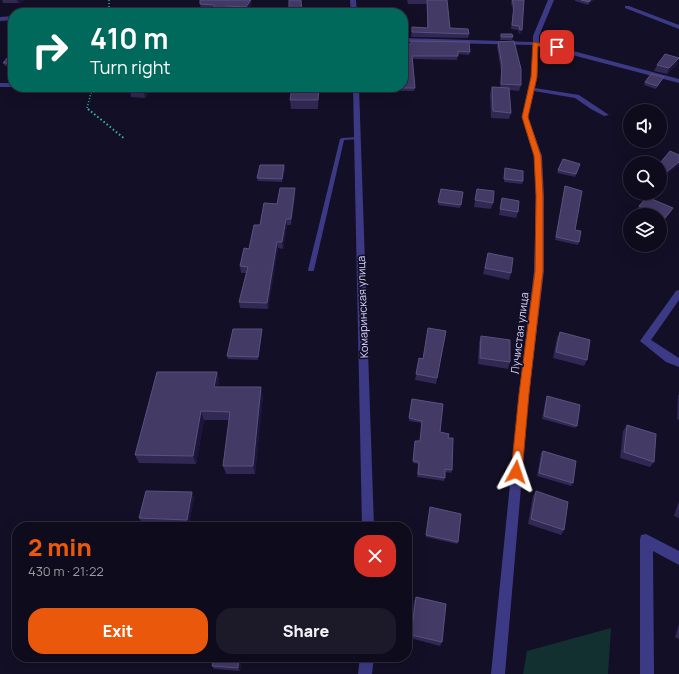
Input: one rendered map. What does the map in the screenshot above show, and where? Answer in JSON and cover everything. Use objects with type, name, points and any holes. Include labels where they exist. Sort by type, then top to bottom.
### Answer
[{"type":"street","name":"Лучистая улица","points":[[498,674],[524,394],[539,271],[540,196],[538,156],[525,117],[534,77],[535,44],[551,0]]},
{"type":"street","points":[[627,7],[679,27]]},
{"type":"street","points":[[408,40],[535,44],[569,50],[679,81]]},
{"type":"street","points":[[532,89],[577,96],[593,108],[606,115]]},
{"type":"street","name":"Комаринская улица","points":[[356,92],[368,522]]},
{"type":"street","points":[[679,293],[645,341],[670,359],[679,363]]},
{"type":"street","points":[[647,674],[646,540],[679,558]]},
{"type":"street","points":[[365,674],[366,662]]},
{"type":"lane","points":[[311,270],[342,139],[358,138]]},
{"type":"path","points":[[92,92],[87,108],[125,139]]},
{"type":"green space","points":[[611,628],[608,674],[523,674],[527,651]]},
{"type":"building","points":[[200,0],[251,0],[246,7],[226,6],[225,8],[215,8],[214,5],[200,4]]},
{"type":"building","points":[[289,0],[301,0],[302,8],[289,8]]},
{"type":"building","points":[[427,0],[447,0],[450,28],[468,29],[469,34],[412,32],[412,27],[428,28]]},
{"type":"building","points":[[512,0],[524,0],[522,30],[520,30],[519,26],[512,25],[514,6]]},
{"type":"building","points":[[501,34],[512,34],[513,37],[501,37]]},
{"type":"building","points":[[411,41],[469,42],[470,52],[458,51],[458,56],[412,56],[415,88],[408,88],[408,44],[411,44]]},
{"type":"building","points":[[514,41],[521,69],[521,85],[501,84],[502,65],[498,42]]},
{"type":"building","points":[[665,54],[679,58],[669,68],[657,65]]},
{"type":"building","points":[[8,57],[8,63],[3,63]]},
{"type":"building","points":[[651,74],[664,77],[657,86],[645,82]]},
{"type":"building","points":[[492,87],[509,88],[511,113],[493,111]]},
{"type":"building","points":[[291,92],[319,92],[318,100],[290,100]]},
{"type":"building","points":[[670,151],[679,155],[679,162],[667,171],[667,156]]},
{"type":"building","points":[[563,159],[580,164],[576,174],[558,170]]},
{"type":"building","points":[[260,165],[284,165],[282,179],[257,178]]},
{"type":"building","points":[[505,168],[523,171],[523,181],[504,179]]},
{"type":"building","points":[[565,186],[582,191],[575,230],[581,231],[579,242],[556,237]]},
{"type":"building","points":[[280,188],[295,188],[291,219],[286,219],[282,242],[277,242],[267,303],[239,302],[248,267],[240,266],[244,248],[249,249],[254,225],[260,225],[264,203],[277,204]]},
{"type":"building","points":[[441,189],[463,192],[461,205],[438,202]]},
{"type":"building","points":[[477,189],[494,191],[493,203],[475,200]]},
{"type":"building","points":[[502,198],[519,201],[518,212],[500,209]]},
{"type":"building","points":[[644,200],[654,200],[673,208],[667,216],[667,208],[643,208],[639,206]]},
{"type":"building","points":[[488,253],[513,258],[511,273],[485,268]]},
{"type":"building","points":[[428,328],[446,331],[437,378],[416,374],[419,358],[423,359]]},
{"type":"building","points":[[233,329],[262,329],[258,357],[227,356]]},
{"type":"building","points":[[560,332],[590,340],[587,360],[556,352]]},
{"type":"building","points":[[481,336],[510,340],[510,362],[480,358]]},
{"type":"building","points":[[157,372],[217,372],[214,387],[261,387],[253,466],[223,466],[230,412],[201,411],[193,456],[135,455]]},
{"type":"building","points":[[547,396],[580,405],[577,426],[544,416]]},
{"type":"building","points":[[412,399],[443,404],[440,432],[449,434],[448,438],[453,438],[452,470],[445,469],[445,478],[418,474],[419,462],[413,461],[415,441],[420,441],[422,421],[409,418]]},
{"type":"building","points":[[627,425],[656,434],[654,462],[624,452]]},
{"type":"building","points":[[543,451],[576,461],[573,483],[539,473]]},
{"type":"building","points":[[146,491],[192,492],[187,520],[139,518]]},
{"type":"building","points":[[536,491],[568,502],[564,530],[531,519]]},
{"type":"building","points":[[430,507],[461,514],[458,542],[426,535]]},
{"type":"building","points":[[416,597],[446,604],[442,642],[412,635]]},
{"type":"building","points":[[213,662],[239,662],[238,668],[212,666]]},
{"type":"route","points":[[516,472],[539,271],[540,196],[538,156],[525,117],[534,77],[535,44],[557,47]]}]
